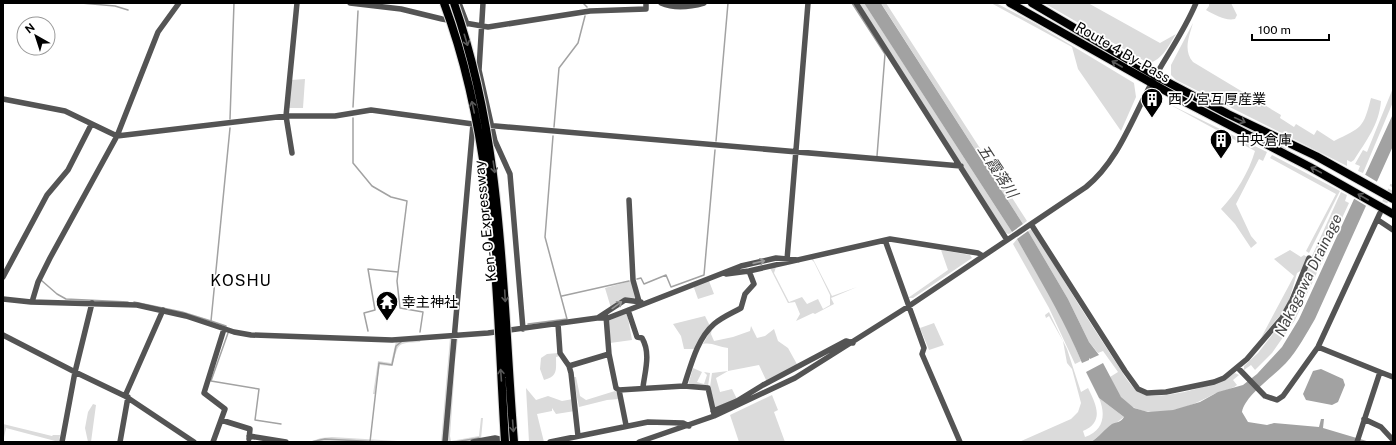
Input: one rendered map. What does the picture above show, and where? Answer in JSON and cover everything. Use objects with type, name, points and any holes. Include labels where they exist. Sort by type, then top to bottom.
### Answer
[{"type":"highway","name":"Ken-O Expressway","points":[[444,3],[464,69],[481,145],[490,225],[505,442]]},
{"type":"highway","name":"Ken-O Expressway","points":[[454,3],[476,78],[494,170],[504,268],[514,442]]},
{"type":"highway","name":"Route 4 By-Pass","points":[[1010,3],[1151,84],[1350,189],[1393,214]]},
{"type":"highway","name":"Route 4 By-Pass","points":[[1032,3],[1156,76],[1228,114],[1316,156],[1393,198]]},
{"type":"street","points":[[32,302],[38,282],[50,258],[117,136],[158,32],[179,3]]},
{"type":"street","points":[[292,153],[286,116],[297,3]]},
{"type":"street","points":[[350,3],[401,9],[481,26],[498,26],[590,11],[646,9],[646,3]]},
{"type":"street","points":[[460,3],[467,24]]},
{"type":"street","points":[[483,3],[479,70],[496,145],[508,166],[510,174],[523,329]]},
{"type":"street","points":[[661,3],[682,6],[704,3]]},
{"type":"street","points":[[787,260],[808,3]]},
{"type":"street","points":[[856,3],[1009,239]]},
{"type":"street","points":[[639,442],[689,426],[789,381],[853,343],[1086,187],[1104,170],[1134,118],[1151,84],[1185,28],[1196,3]]},
{"type":"street","points":[[3,99],[65,111],[91,125],[117,136],[286,116],[335,116],[371,110],[492,126],[961,166]]},
{"type":"street","points":[[444,442],[473,124]]},
{"type":"street","points":[[3,277],[48,195],[68,170],[91,125]]},
{"type":"street","points":[[629,200],[633,280],[640,304]]},
{"type":"street","points":[[1240,370],[1265,396],[1274,400],[1283,396],[1318,347],[1380,213]]},
{"type":"street","points":[[1378,220],[1393,230]]},
{"type":"street","points":[[1029,225],[1138,389],[1147,393],[1166,392],[1214,382],[1240,370],[1282,318],[1292,300],[1309,258]]},
{"type":"street","points":[[3,299],[32,302],[130,304],[163,310],[224,329],[251,335],[392,340],[523,329],[597,318],[628,310],[640,304],[741,266],[776,258],[798,260],[890,239],[978,253],[983,256]]},
{"type":"street","points":[[885,240],[924,348],[922,354],[960,442]]},
{"type":"street","points":[[722,274],[749,271],[787,260]]},
{"type":"street","points":[[684,386],[696,352],[707,332],[721,319],[741,308],[746,294],[754,284],[749,271]]},
{"type":"street","points":[[606,316],[625,300],[640,304]]},
{"type":"street","points":[[62,442],[75,372],[92,303]]},
{"type":"street","points":[[120,442],[127,396],[163,310]]},
{"type":"street","points":[[628,310],[637,337],[642,338],[646,350],[647,358],[643,388]]},
{"type":"street","points":[[606,316],[608,354],[616,388],[619,390],[626,425]]},
{"type":"street","points":[[558,324],[560,353],[569,366],[578,436]]},
{"type":"street","points":[[213,442],[225,409],[204,393],[224,329]]},
{"type":"street","points":[[3,335],[75,372],[127,396],[194,442]]},
{"type":"street","points":[[714,414],[763,385],[846,341],[853,343]]},
{"type":"street","points":[[1318,347],[1393,377]]},
{"type":"street","points":[[569,366],[608,354]]},
{"type":"street","points":[[1357,442],[1380,372]]},
{"type":"street","points":[[619,390],[684,386],[708,388],[714,414]]},
{"type":"street","points":[[1364,419],[1381,427],[1393,440]]},
{"type":"street","points":[[222,420],[250,429],[249,438],[286,442]]},
{"type":"street","points":[[550,442],[626,425],[648,422],[683,423],[689,426]]},
{"type":"street","points":[[473,442],[495,438],[514,442]]},
{"type":"shaded area","points":[[857,3],[864,3],[1012,232],[1009,234],[1005,233]]},
{"type":"shaded area","points":[[864,3],[881,3],[1023,224],[1012,232]]},
{"type":"shaded area","points":[[881,3],[886,3],[1027,221],[1023,224]]},
{"type":"shaded area","points":[[991,3],[996,3],[1036,24],[1134,83],[1136,97],[1121,131],[1078,69],[1072,47]]},
{"type":"shaded area","points":[[1044,3],[1088,3],[1160,43],[1176,34],[1161,56],[1153,62],[1148,63]]},
{"type":"shaded area","points":[[1209,3],[1231,3],[1237,15],[1235,19],[1216,16],[1206,10]]},
{"type":"shaded area","points":[[1193,23],[1188,43],[1188,53],[1193,62],[1281,115],[1280,118],[1294,127],[1296,124],[1314,135],[1317,130],[1334,141],[1360,126],[1366,116],[1371,98],[1381,101],[1378,118],[1375,125],[1354,160],[1351,162],[1347,160],[1347,166],[1176,80],[1171,75],[1171,65]]},
{"type":"shaded area","points":[[305,79],[303,108],[288,108],[291,80]]},
{"type":"shaded area","points":[[1393,88],[1393,102],[1363,173],[1358,171],[1360,166],[1355,164],[1363,150],[1367,152]]},
{"type":"shaded area","points":[[1167,103],[1267,152],[1263,161],[1259,159],[1236,204],[1251,236],[1257,243],[1251,248],[1235,224],[1221,209],[1241,182],[1255,151]]},
{"type":"shaded area","points":[[1205,106],[1273,138],[1272,141],[1286,148],[1285,151],[1204,108]]},
{"type":"shaded area","points":[[1393,114],[1393,146],[1315,319],[1302,342],[1290,358],[1254,392],[1248,399],[1242,412],[1248,422],[1267,425],[1274,423],[1319,427],[1321,419],[1324,419],[1323,428],[1370,442],[1091,442],[1112,424],[1120,421],[1124,417],[1099,398],[1086,372],[1103,363],[1121,397],[1134,408],[1148,412],[1173,410],[1200,402],[1218,392],[1243,385],[1257,374],[1282,347],[1299,319]]},
{"type":"shaded area","points":[[1272,155],[1340,191],[1309,253],[1306,251],[1336,194],[1270,158]]},
{"type":"shaded area","points":[[1341,192],[1347,195],[1345,201],[1349,203],[1295,320],[1272,353],[1255,370],[1251,365],[1244,370],[1244,366],[1258,353],[1282,322]]},
{"type":"shaded area","points":[[1032,229],[1082,310],[1135,389],[1147,395],[1159,396],[1173,394],[1203,387],[1235,373],[1239,375],[1233,380],[1237,385],[1193,404],[1169,411],[1145,411],[1134,408],[1124,401],[1110,377],[1118,372],[1103,351],[1098,353],[1089,342],[1068,299],[1028,231]]},
{"type":"shaded area","points":[[1028,231],[1068,299],[1089,342],[1099,355],[1090,359],[1089,358],[1089,360],[1082,363],[1060,315],[1017,239]]},
{"type":"shaded area","points":[[1017,239],[1052,299],[1075,345],[1081,361],[1075,364],[1049,308],[1013,244]]},
{"type":"shaded area","points":[[941,250],[970,255],[972,258],[913,298],[908,298],[948,270]]},
{"type":"shaded area","points":[[1290,250],[1301,257],[1304,255],[1307,257],[1302,270],[1297,273],[1287,307],[1261,338],[1294,276],[1274,259]]},
{"type":"shaded area","points":[[811,259],[813,259],[832,296],[857,287],[831,298],[834,304],[815,314],[813,313],[796,321],[800,314],[795,302],[788,303],[770,268],[776,267],[774,273],[789,302],[802,297],[807,304],[818,299],[823,309],[830,305],[830,295],[814,262]]},
{"type":"shaded area","points":[[631,281],[636,296],[634,299],[611,308],[605,288]]},
{"type":"shaded area","points":[[709,281],[714,294],[698,299],[693,285]]},
{"type":"shaded area","points":[[1049,312],[1067,349],[1081,392],[1088,388],[1096,406],[1096,418],[1090,427],[1083,431],[1085,437],[1096,431],[1102,421],[1103,416],[1099,398],[1124,417],[1091,442],[1019,442],[1071,419],[1078,412],[1081,403],[1072,369],[1067,363],[1063,341],[1049,316],[1046,318],[1045,315]]},
{"type":"shaded area","points":[[627,313],[632,340],[610,343],[608,321]]},
{"type":"shaded area","points":[[705,316],[710,326],[696,349],[684,349],[681,336],[673,324]]},
{"type":"shaded area","points":[[934,323],[944,345],[929,350],[920,328]]},
{"type":"shaded area","points":[[751,326],[757,338],[765,336],[774,329],[778,341],[788,348],[798,366],[767,382],[759,365],[728,371],[728,348],[712,344],[703,344],[712,328],[711,334],[714,341],[733,337],[750,331]]},
{"type":"shaded area","points":[[450,337],[453,339],[444,442],[441,442],[450,338],[436,338]]},
{"type":"shaded area","points":[[421,339],[420,342],[402,344],[396,353],[392,366],[380,365],[375,394],[373,394],[378,361],[391,363],[396,341]]},
{"type":"shaded area","points":[[457,339],[458,339],[455,362]]},
{"type":"shaded area","points":[[558,353],[560,356],[556,357],[556,369],[554,374],[552,377],[544,380],[540,369],[541,358],[547,354]]},
{"type":"shaded area","points":[[455,362],[450,436],[451,441],[479,436],[481,418],[483,418],[481,439],[469,442],[447,441]]},
{"type":"shaded area","points":[[693,368],[702,372],[697,382],[704,384],[707,375],[704,372],[710,373],[708,386],[688,385]]},
{"type":"shaded area","points":[[1321,369],[1343,379],[1345,385],[1338,402],[1332,405],[1306,400],[1303,394],[1313,371]]},
{"type":"shaded area","points":[[728,371],[716,378],[720,392],[732,389],[737,399],[715,408],[710,387],[712,373]]},
{"type":"shaded area","points":[[573,377],[576,377],[580,396],[586,400],[615,391],[618,394],[619,399],[607,400],[579,407]]},
{"type":"shaded area","points":[[526,388],[536,400],[548,396],[562,401],[573,399],[575,411],[556,414],[552,408],[552,411],[537,414],[544,442],[529,442]]},
{"type":"shaded area","points":[[772,395],[778,410],[774,412],[785,442],[739,442],[730,415]]},
{"type":"shaded area","points":[[93,404],[96,405],[91,442],[88,442],[85,428],[88,412]]},
{"type":"shaded area","points":[[3,424],[52,436],[60,435],[59,442],[6,428],[3,442]]},
{"type":"shaded area","points":[[332,437],[414,442],[309,442],[321,438]]},
{"type":"pier","points":[[1364,174],[1379,183],[1368,207],[1353,198]]},
{"type":"waterway","points":[[81,3],[115,6],[128,10]]},
{"type":"waterway","points":[[230,119],[234,3]]},
{"type":"waterway","points":[[583,3],[587,7]]},
{"type":"waterway","points":[[716,141],[728,3]]},
{"type":"waterway","points":[[852,3],[885,54],[877,156]]},
{"type":"waterway","points":[[353,107],[358,11]]},
{"type":"waterway","points":[[554,127],[559,68],[578,43],[585,16]]},
{"type":"waterway","points":[[353,118],[353,163],[372,186],[391,197],[407,201],[397,281],[400,308],[423,312],[420,332]]},
{"type":"waterway","points":[[226,326],[211,321],[230,128]]},
{"type":"waterway","points":[[528,324],[567,319],[545,237],[553,136]]},
{"type":"waterway","points":[[637,279],[641,278],[644,284],[666,275],[671,287],[704,275],[715,150]]},
{"type":"waterway","points":[[368,331],[364,313],[375,310],[368,269],[398,272]]},
{"type":"waterway","points":[[41,280],[57,294],[66,299],[128,302]]},
{"type":"waterway","points":[[562,296],[629,281]]},
{"type":"waterway","points":[[134,302],[182,312],[211,321]]},
{"type":"waterway","points":[[228,333],[211,381],[259,389],[255,420],[281,424]]},
{"type":"waterway","points":[[370,442],[379,363],[392,365],[396,346],[401,342]]},
{"type":"waterway","points":[[455,442],[479,438]]},
{"type":"waterway","points":[[311,442],[325,439],[379,442]]},
{"type":"tunnel","points":[[1381,210],[1393,185]]},
{"type":"place","name":"西ノ宮互厚産業","points":[[1152,118]]},
{"type":"place","name":"中央倉庫","points":[[1221,160]]},
{"type":"place","name":"幸主神社","points":[[387,322]]},
{"type":"district","name":"KOSHU","points":[[241,280]]},
{"type":"water label","name":"五霞落川","points":[[998,171]]},
{"type":"water label","name":"Nakagawa Drainage","points":[[1308,275]]}]
